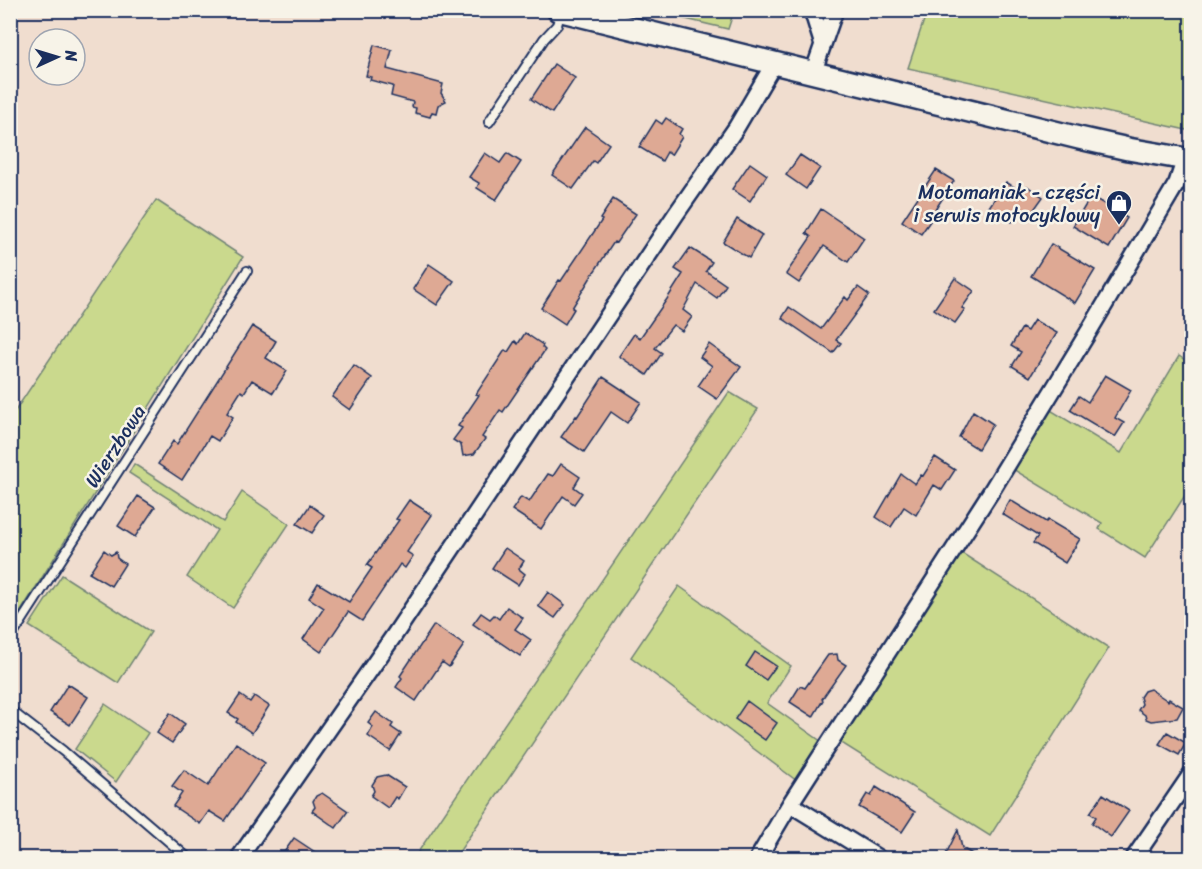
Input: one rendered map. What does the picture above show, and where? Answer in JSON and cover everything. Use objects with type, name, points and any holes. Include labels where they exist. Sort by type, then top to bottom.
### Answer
[{"type":"main road","points":[[559,11],[1079,138],[1188,159]]},
{"type":"street","points":[[812,10],[823,45]]},
{"type":"street","points":[[813,74],[835,10]]},
{"type":"street","points":[[239,858],[395,634],[669,224],[736,128],[769,72],[771,63]]},
{"type":"street","points":[[758,858],[789,804],[992,490],[1177,183],[1188,159]]},
{"type":"street","points":[[1134,858],[1191,773]]},
{"type":"street","points":[[789,804],[878,858]]},
{"type":"lane","points":[[489,123],[544,39],[557,25],[559,11]]},
{"type":"lane","name":"Wierzbowa","points":[[10,639],[247,271]]},
{"type":"lane","points":[[10,710],[63,751],[188,858]]},
{"type":"green space","points":[[734,10],[728,29],[652,11]]},
{"type":"green space","points":[[927,11],[1191,11],[1191,131],[908,68]]},
{"type":"green space","points":[[156,200],[243,257],[11,627],[11,417]]},
{"type":"green space","points":[[1179,356],[1191,364],[1191,486],[1145,558],[1099,529],[1102,523],[1011,468],[1049,409],[1121,453]]},
{"type":"green space","points":[[729,392],[758,409],[455,858],[414,858]]},
{"type":"green space","points":[[134,464],[223,522],[242,492],[289,524],[233,608],[187,577],[217,530],[129,473]]},
{"type":"green space","points":[[960,552],[1109,648],[990,836],[840,742]]},
{"type":"green space","points":[[62,575],[151,632],[118,683],[29,626]]},
{"type":"green space","points":[[679,586],[791,666],[767,703],[822,742],[797,781],[631,657]]},
{"type":"green space","points":[[105,704],[148,733],[116,782],[75,749]]},
{"type":"building","points":[[374,45],[392,50],[387,69],[443,84],[441,93],[446,101],[438,105],[436,113],[432,112],[430,117],[415,113],[416,108],[412,107],[413,102],[391,96],[393,86],[370,80],[371,77],[366,76]]},
{"type":"building","points":[[554,64],[575,78],[552,113],[531,99]]},
{"type":"building","points":[[666,118],[682,129],[679,134],[682,137],[671,155],[667,152],[662,161],[639,147],[656,120],[662,124]]},
{"type":"building","points":[[585,127],[609,144],[596,163],[593,161],[573,189],[552,175]]},
{"type":"building","points":[[485,153],[500,163],[507,153],[521,162],[496,200],[477,188],[479,183],[469,177]]},
{"type":"building","points":[[800,155],[820,168],[806,189],[786,175]]},
{"type":"building","points":[[750,163],[767,175],[750,201],[732,189]]},
{"type":"building","points":[[936,170],[954,181],[921,234],[902,221]]},
{"type":"building","points":[[1006,182],[1023,193],[1027,186],[1043,197],[1028,218],[1019,212],[1012,222],[989,207]]},
{"type":"building","points":[[1091,196],[1127,218],[1109,248],[1073,226]]},
{"type":"building","points":[[613,199],[636,214],[594,272],[565,324],[541,308],[602,220],[600,219]]},
{"type":"building","points":[[821,209],[864,238],[848,262],[824,246],[799,283],[786,274],[811,237],[806,233]]},
{"type":"building","points":[[737,219],[762,235],[749,258],[723,242]]},
{"type":"building","points":[[1051,244],[1095,270],[1075,303],[1031,276]]},
{"type":"building","points":[[690,248],[712,262],[706,271],[726,285],[717,298],[697,284],[683,310],[692,317],[682,331],[673,325],[655,348],[662,353],[647,375],[619,356],[634,334],[640,338],[667,299],[683,274],[675,269]]},
{"type":"building","points":[[429,264],[454,281],[437,305],[413,289]]},
{"type":"building","points":[[955,278],[974,291],[955,323],[934,309]]},
{"type":"building","points":[[858,287],[869,295],[836,340],[841,343],[833,353],[782,318],[789,307],[821,329],[845,297],[848,300]]},
{"type":"building","points":[[1034,320],[1057,333],[1030,377],[1012,366],[1021,352],[1011,346],[1022,328],[1027,331]]},
{"type":"building","points":[[252,326],[276,341],[266,358],[287,371],[273,393],[252,380],[244,393],[241,391],[227,413],[233,417],[218,441],[210,436],[182,480],[158,464],[173,441],[177,444]]},
{"type":"building","points":[[525,333],[543,345],[545,350],[503,412],[500,410],[482,437],[485,439],[474,454],[463,456],[461,445],[453,440],[462,428],[458,426],[505,350],[508,352],[515,341],[518,344]]},
{"type":"building","points":[[709,344],[741,367],[717,399],[698,386],[712,366],[700,357]]},
{"type":"building","points":[[354,365],[372,378],[350,410],[332,397]]},
{"type":"building","points":[[1105,375],[1131,390],[1115,418],[1124,423],[1115,437],[1070,410],[1079,396],[1088,402]]},
{"type":"building","points":[[603,377],[641,402],[627,423],[611,412],[584,452],[561,437]]},
{"type":"building","points":[[973,411],[993,424],[978,449],[959,437]]},
{"type":"building","points":[[935,457],[955,470],[942,490],[934,485],[916,515],[904,507],[891,527],[876,517],[901,474],[915,484]]},
{"type":"building","points":[[561,464],[580,477],[574,487],[582,493],[574,504],[563,496],[541,529],[512,510],[521,497],[529,502],[548,474],[553,476]]},
{"type":"building","points":[[138,496],[155,507],[135,537],[118,526]]},
{"type":"building","points":[[409,500],[432,515],[407,552],[413,556],[405,568],[400,564],[362,621],[348,612],[321,652],[303,639],[324,608],[309,598],[318,583],[349,602],[372,568],[367,565],[399,520],[396,519]]},
{"type":"building","points":[[1010,500],[1080,539],[1065,563],[1033,543],[1038,536],[1002,514]]},
{"type":"building","points":[[310,505],[324,515],[312,533],[297,524]]},
{"type":"building","points":[[505,548],[524,561],[519,569],[525,574],[518,585],[492,568]]},
{"type":"building","points":[[104,550],[111,555],[116,552],[117,558],[125,564],[111,586],[89,573]]},
{"type":"building","points":[[548,592],[565,605],[555,618],[538,606]]},
{"type":"building","points":[[507,607],[523,618],[515,629],[531,640],[520,656],[473,624],[481,613],[490,619],[494,615],[499,619]]},
{"type":"building","points":[[434,625],[464,645],[449,667],[442,662],[416,701],[396,687],[402,678],[400,676]]},
{"type":"building","points":[[755,652],[776,666],[766,680],[746,666]]},
{"type":"building","points":[[837,654],[838,660],[846,665],[822,699],[813,717],[790,702],[800,686],[805,688],[828,655]]},
{"type":"building","points":[[68,684],[88,697],[70,725],[50,712]]},
{"type":"building","points":[[1150,689],[1168,701],[1169,699],[1183,707],[1177,718],[1151,721],[1146,719],[1145,715],[1138,710],[1142,704],[1140,697],[1144,691]]},
{"type":"building","points":[[240,695],[250,702],[254,696],[269,706],[252,733],[228,713]]},
{"type":"building","points":[[747,701],[777,723],[765,740],[735,719]]},
{"type":"building","points":[[376,712],[393,724],[391,727],[401,734],[390,751],[368,736],[373,727],[368,723]]},
{"type":"building","points":[[170,713],[185,724],[172,743],[157,733]]},
{"type":"building","points":[[1167,732],[1186,743],[1179,755],[1159,744]]},
{"type":"building","points":[[236,743],[265,763],[225,821],[209,811],[200,824],[173,806],[182,793],[172,786],[184,770],[208,786]]},
{"type":"building","points":[[386,775],[405,787],[398,799],[395,797],[388,808],[371,796],[374,791],[372,785],[377,777]]},
{"type":"building","points":[[876,787],[915,812],[902,832],[859,807],[867,794],[871,796]]},
{"type":"building","points":[[322,793],[348,811],[336,828],[312,811],[315,807],[313,801]]},
{"type":"building","points":[[1103,794],[1129,811],[1111,837],[1092,823],[1096,817],[1090,813]]},
{"type":"building","points":[[958,830],[962,848],[979,858],[944,858]]},
{"type":"building","points":[[294,838],[324,858],[280,858]]},
{"type":"place","name":"Motomaniak - części i serwis motocyklowy","points":[[1119,226]]}]
